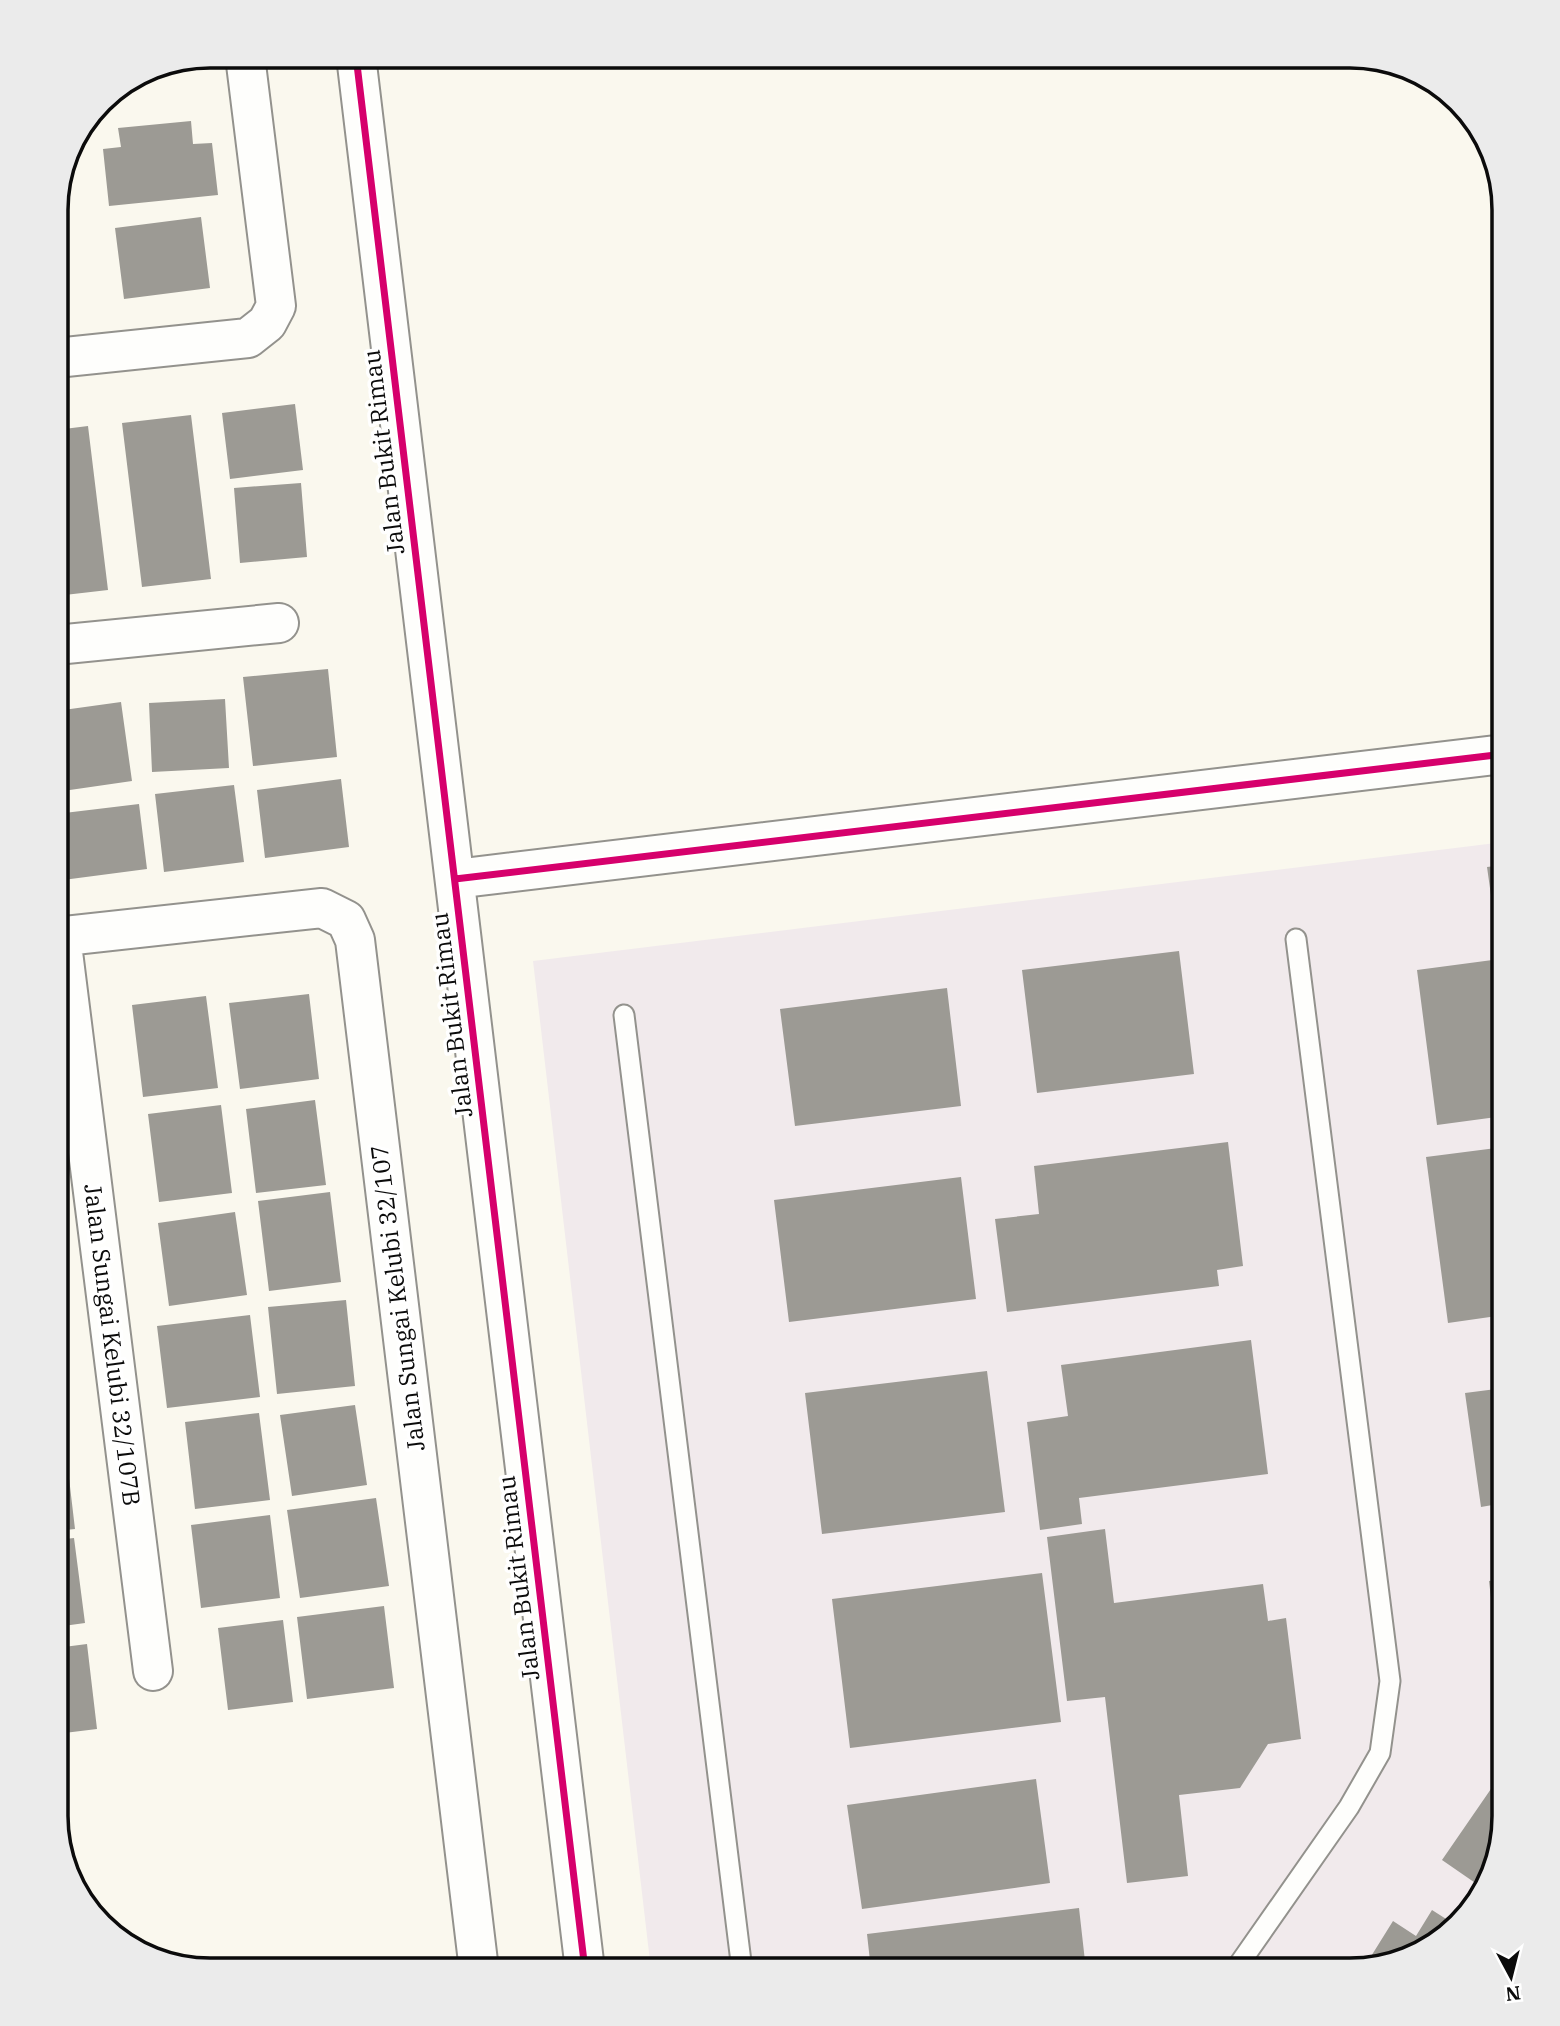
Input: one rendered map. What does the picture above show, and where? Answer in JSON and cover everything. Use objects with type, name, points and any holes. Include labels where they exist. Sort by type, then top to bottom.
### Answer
[{"type":"street","points":[[69,357],[248,338],[267,323],[276,306],[247,69]]},
{"type":"street","name":"Jalan Bukit Rimau","points":[[358,69],[584,1958]]},
{"type":"street","points":[[69,644],[279,623]]},
{"type":"street","points":[[455,879],[1492,755]]},
{"type":"street","name":"Jalan Sungai Kelubi 32/107","points":[[69,935],[322,908],[346,920],[355,940],[479,1958]]},
{"type":"street","name":"Jalan Sungai Kelubi 32/107B","points":[[68,1017],[153,1671]]},
{"type":"lane","points":[[1243,1958],[1349,1807],[1380,1753],[1390,1681],[1296,939]]},
{"type":"lane","points":[[624,1015],[740,1958]]},
{"type":"shaded area","points":[[1492,843],[1492,1815],[1489,1843],[1477,1878],[1468,1894],[1443,1922],[1428,1934],[1395,1950],[1349,1958],[650,1958],[533,961]]},
{"type":"building","points":[[191,121],[193,144],[212,143],[218,195],[109,206],[103,149],[121,147],[118,128]]},
{"type":"building","points":[[201,217],[210,288],[124,299],[115,228]]},
{"type":"building","points":[[295,404],[303,470],[230,479],[222,413]]},
{"type":"building","points":[[191,415],[211,579],[142,587],[122,423]]},
{"type":"building","points":[[88,426],[108,590],[69,595],[69,428]]},
{"type":"building","points":[[301,483],[307,557],[240,563],[234,488]]},
{"type":"building","points":[[328,669],[337,757],[253,766],[243,677]]},
{"type":"building","points":[[225,699],[229,768],[152,772],[149,703]]},
{"type":"building","points":[[121,702],[132,781],[69,790],[69,709]]},
{"type":"building","points":[[341,779],[349,847],[265,858],[257,790]]},
{"type":"building","points":[[234,785],[244,862],[164,872],[155,794]]},
{"type":"building","points":[[139,804],[147,869],[69,879],[69,812]]},
{"type":"building","points":[[1492,866],[1492,902],[1487,867]]},
{"type":"building","points":[[1179,951],[1194,1074],[1037,1093],[1022,970]]},
{"type":"building","points":[[1492,960],[1492,1118],[1437,1125],[1417,970]]},
{"type":"building","points":[[947,988],[961,1106],[795,1126],[780,1009]]},
{"type":"building","points":[[309,994],[319,1079],[240,1089],[229,1003]]},
{"type":"building","points":[[206,996],[218,1088],[143,1097],[132,1005]]},
{"type":"building","points":[[315,1100],[326,1185],[256,1193],[246,1109]]},
{"type":"building","points":[[221,1105],[232,1193],[159,1202],[148,1114]]},
{"type":"building","points":[[1228,1142],[1243,1266],[1217,1270],[1219,1286],[1007,1312],[995,1219],[1039,1214],[1034,1166]]},
{"type":"building","points":[[1492,1149],[1492,1317],[1448,1323],[1426,1157]]},
{"type":"building","points":[[961,1177],[976,1299],[789,1322],[774,1200]]},
{"type":"building","points":[[330,1192],[341,1282],[269,1291],[258,1201]]},
{"type":"building","points":[[235,1212],[247,1295],[169,1306],[158,1223]]},
{"type":"building","points":[[346,1300],[355,1386],[277,1394],[268,1307]]},
{"type":"building","points":[[250,1315],[260,1397],[167,1408],[157,1326]]},
{"type":"building","points":[[1251,1340],[1268,1474],[1079,1498],[1082,1524],[1040,1530],[1027,1422],[1068,1416],[1061,1365]]},
{"type":"building","points":[[987,1371],[1005,1512],[822,1534],[805,1393]]},
{"type":"building","points":[[1492,1390],[1492,1505],[1481,1507],[1465,1393]]},
{"type":"building","points":[[355,1405],[367,1485],[292,1496],[280,1415]]},
{"type":"building","points":[[259,1413],[270,1500],[195,1509],[185,1422]]},
{"type":"building","points":[[68,1471],[75,1529],[68,1530]]},
{"type":"building","points":[[376,1498],[389,1586],[300,1598],[287,1510]]},
{"type":"building","points":[[270,1515],[280,1598],[201,1608],[191,1525]]},
{"type":"building","points":[[1105,1529],[1114,1603],[1263,1584],[1268,1621],[1286,1618],[1301,1739],[1268,1744],[1240,1788],[1179,1795],[1188,1876],[1127,1883],[1105,1697],[1067,1701],[1047,1537]]},
{"type":"building","points":[[74,1538],[85,1623],[68,1625],[68,1539]]},
{"type":"building","points":[[1042,1573],[1061,1722],[850,1748],[832,1599]]},
{"type":"building","points":[[1489,1581],[1492,1581],[1492,1606]]},
{"type":"building","points":[[384,1606],[394,1688],[307,1699],[297,1617]]},
{"type":"building","points":[[283,1620],[293,1702],[228,1710],[218,1628]]},
{"type":"building","points":[[87,1644],[97,1729],[68,1733],[68,1646]]},
{"type":"building","points":[[1036,1779],[1050,1883],[862,1909],[847,1805]]},
{"type":"building","points":[[1492,1787],[1489,1843],[1475,1882],[1442,1860]]},
{"type":"building","points":[[1079,1908],[1085,1958],[870,1958],[867,1934]]},
{"type":"building","points":[[1432,1910],[1446,1919],[1412,1943],[1371,1956],[1393,1921],[1416,1936]]},
{"type":"cycle path","points":[[358,69],[584,1958]]},
{"type":"cycle path","points":[[455,879],[1492,755]]}]
